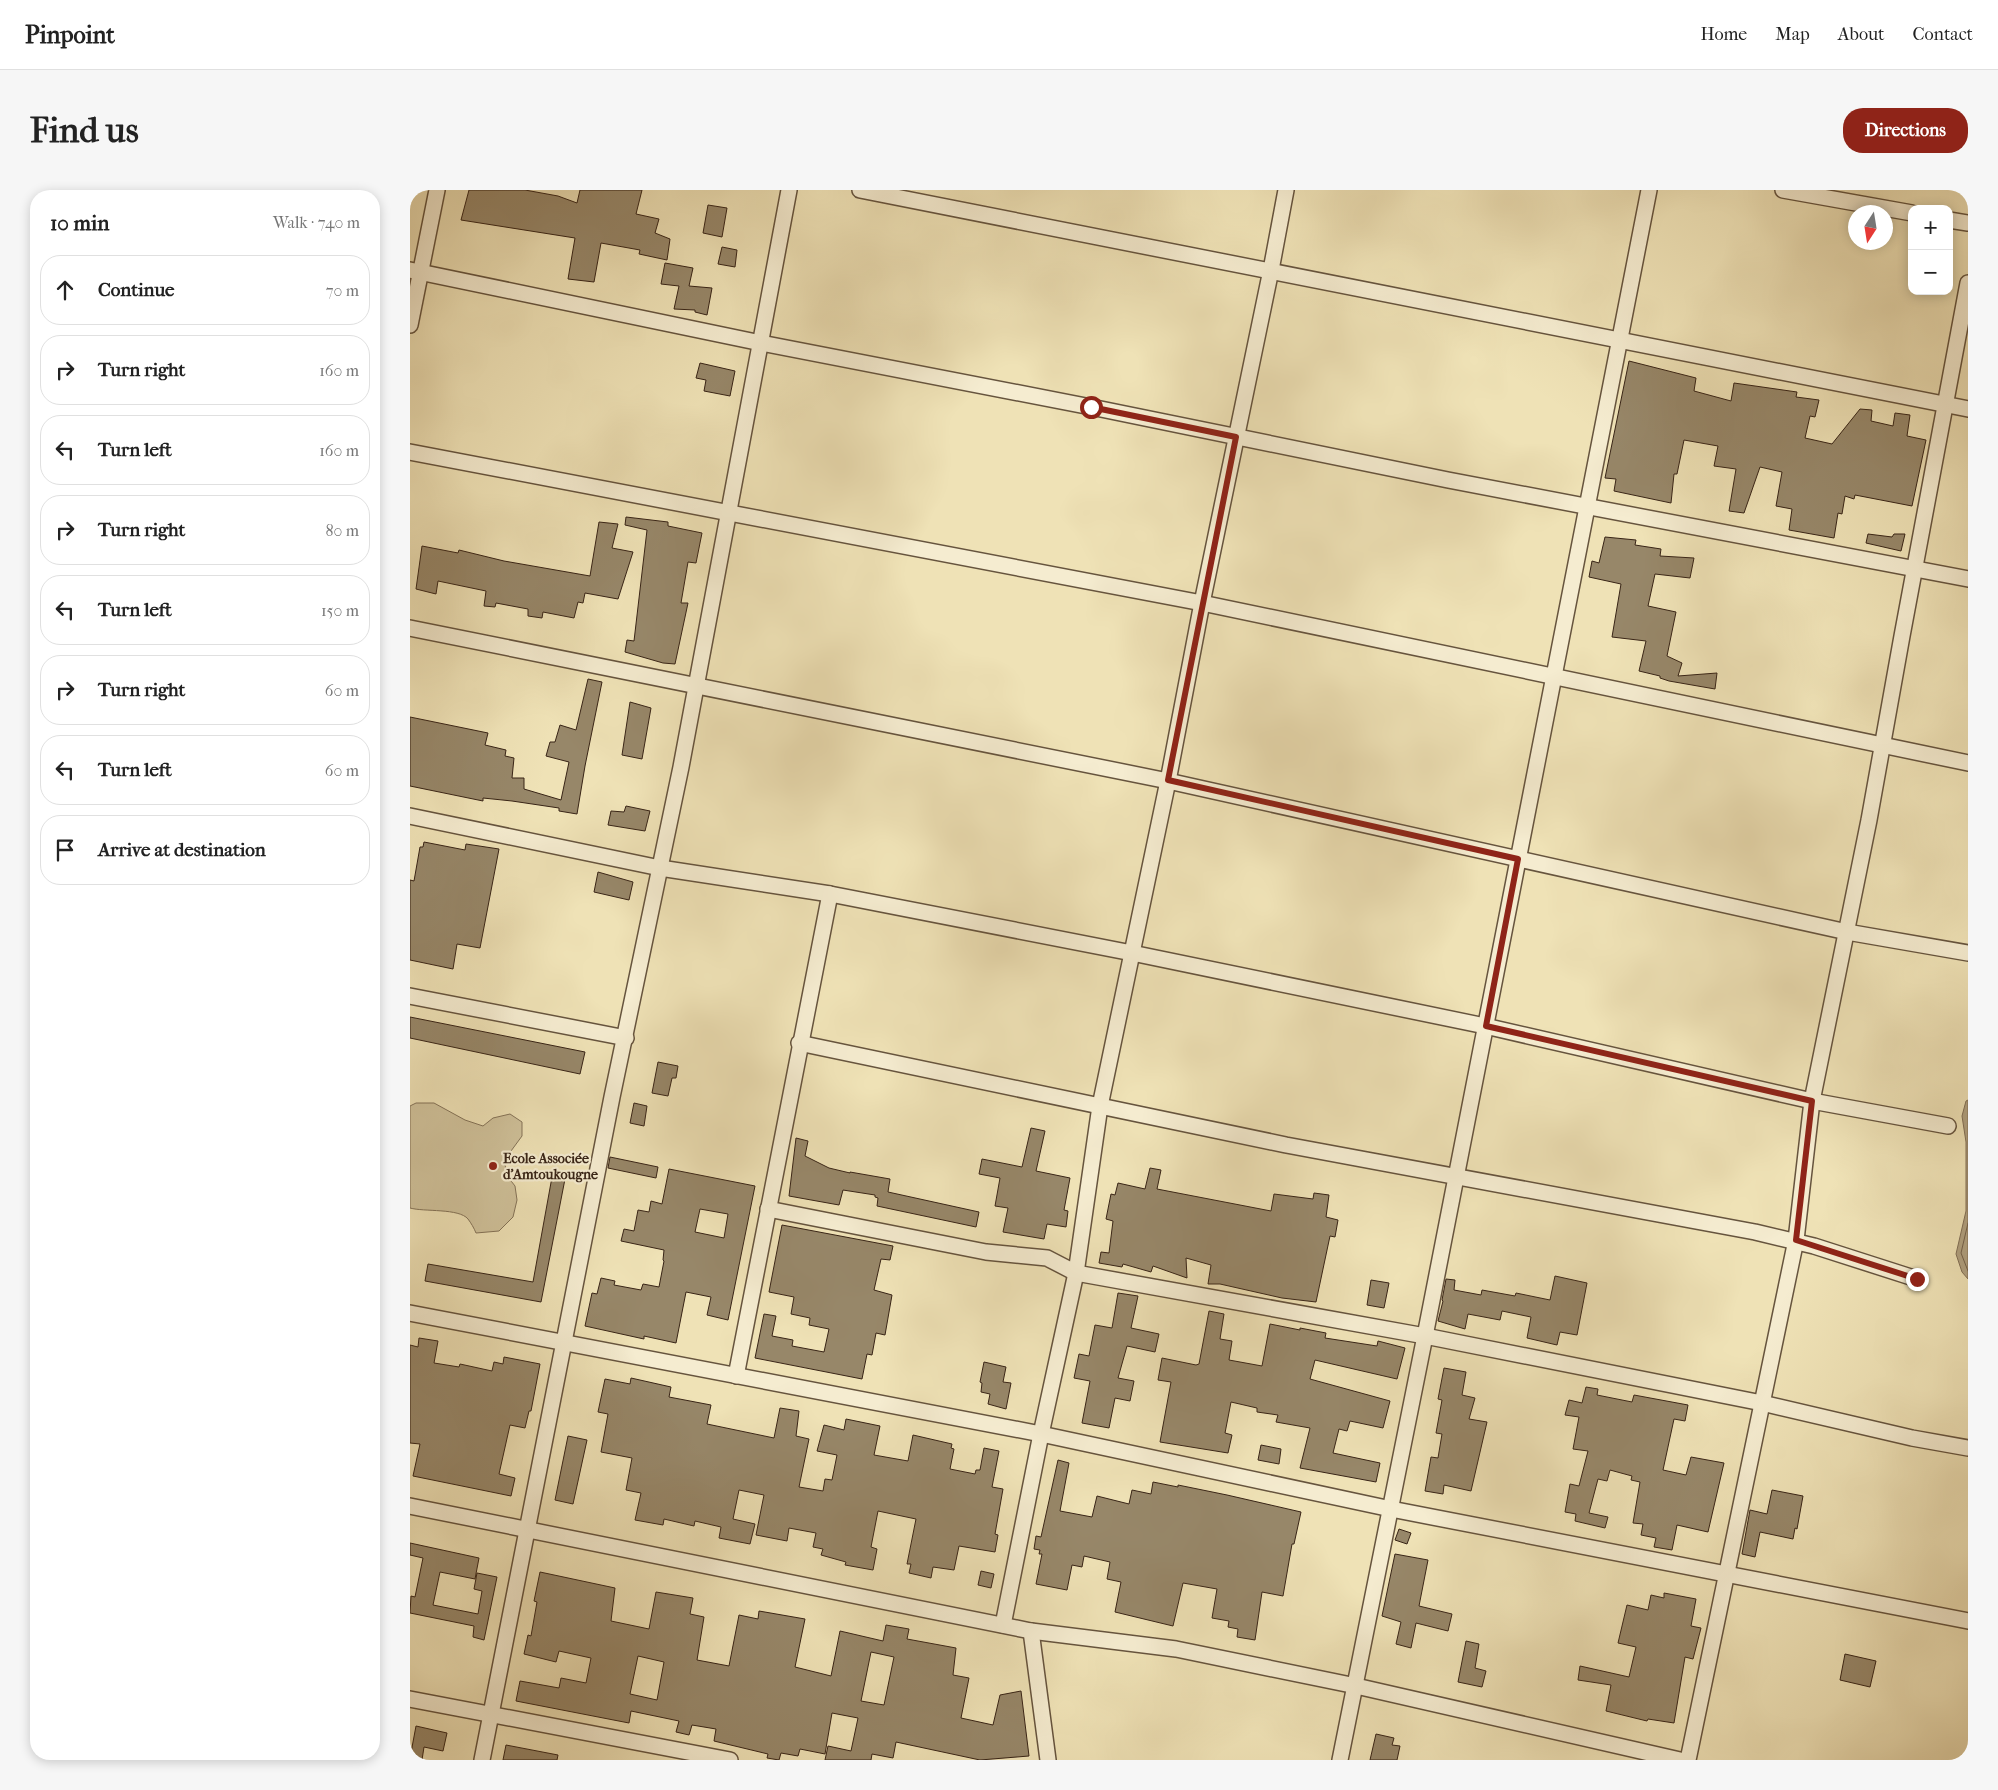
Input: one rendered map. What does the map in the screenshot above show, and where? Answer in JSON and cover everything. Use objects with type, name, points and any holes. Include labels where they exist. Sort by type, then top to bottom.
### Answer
[{"type":"street","points":[[410,325],[415,271],[437,190]]},
{"type":"street","points":[[482,1760],[697,684],[789,190]]},
{"type":"street","points":[[860,190],[1968,409]]},
{"type":"street","points":[[1003,1624],[1076,1273],[1100,1106],[1168,780],[1236,437],[1272,270],[1286,190]]},
{"type":"street","points":[[1340,1760],[1391,1509],[1649,190]]},
{"type":"street","points":[[1783,190],[1908,212]]},
{"type":"street","points":[[1953,221],[1968,223]]},
{"type":"street","points":[[415,271],[761,343],[1587,507],[1968,579]]},
{"type":"street","points":[[1688,1760],[1796,1240],[1812,1101],[1847,932],[1968,283]]},
{"type":"street","points":[[410,452],[1202,603],[1968,763]]},
{"type":"street","points":[[410,628],[697,684],[1168,780],[1847,932],[1968,953]]},
{"type":"street","points":[[410,816],[660,868],[830,894],[1132,953],[1486,1026],[1812,1101],[1948,1126]]},
{"type":"street","points":[[736,1376],[830,894]]},
{"type":"street","points":[[410,996],[626,1038]]},
{"type":"street","points":[[800,1043],[1286,1145],[1796,1240],[1917,1279]]},
{"type":"street","points":[[768,1210],[986,1252],[1047,1258],[1076,1273],[1425,1336],[1762,1403],[1912,1438],[1968,1448]]},
{"type":"street","points":[[410,1313],[1041,1434],[1391,1509],[1968,1621]]},
{"type":"street","points":[[410,1506],[1031,1631],[1176,1649],[1356,1686],[1680,1760]]},
{"type":"street","points":[[1031,1631],[1048,1760]]},
{"type":"street","points":[[410,1699],[730,1760]]},
{"type":"shaded area","points":[[416,1103],[434,1103],[465,1120],[483,1126],[493,1118],[510,1114],[522,1122],[522,1136],[511,1151],[505,1165],[508,1177],[515,1186],[517,1200],[513,1217],[499,1231],[476,1233],[468,1219],[457,1213],[410,1208],[410,1106]]},
{"type":"water","points":[[1968,1100],[1968,1279],[1962,1272],[1956,1254],[1966,1211],[1966,1142],[1962,1116],[1966,1101]]},
{"type":"building","points":[[469,190],[525,190],[558,196],[577,203],[580,190],[642,190],[636,214],[659,219],[655,233],[670,239],[667,260],[639,254],[640,250],[601,243],[594,282],[568,279],[575,238],[461,220]]},
{"type":"building","points":[[708,205],[727,208],[722,237],[703,233]]},
{"type":"building","points":[[722,247],[737,250],[735,267],[718,264]]},
{"type":"building","points":[[665,263],[693,268],[689,286],[712,288],[707,315],[695,312],[695,310],[674,309],[679,286],[661,284]]},
{"type":"building","points":[[1629,361],[1696,378],[1694,391],[1731,401],[1734,383],[1797,392],[1796,397],[1819,400],[1815,417],[1810,416],[1805,438],[1832,444],[1860,409],[1872,410],[1871,421],[1893,426],[1895,413],[1910,415],[1907,436],[1926,440],[1912,506],[1855,495],[1854,499],[1845,496],[1842,514],[1838,513],[1834,538],[1789,530],[1792,509],[1776,506],[1782,472],[1760,467],[1744,513],[1729,511],[1736,469],[1714,466],[1718,446],[1684,440],[1677,474],[1674,474],[1671,503],[1614,491],[1616,479],[1605,478]]},
{"type":"building","points":[[700,363],[735,371],[730,396],[704,391],[706,380],[696,378]]},
{"type":"building","points":[[626,517],[668,522],[668,526],[702,533],[696,563],[688,562],[681,603],[688,603],[675,664],[663,663],[625,652],[627,640],[634,641],[647,530],[625,525]]},
{"type":"building","points":[[599,522],[618,524],[612,548],[633,552],[618,599],[585,593],[583,603],[578,602],[574,618],[543,612],[542,618],[528,616],[528,609],[496,603],[495,607],[484,606],[486,591],[438,581],[436,594],[416,589],[422,546],[458,553],[459,550],[504,561],[590,576]]},
{"type":"building","points":[[1868,534],[1892,537],[1894,534],[1905,534],[1901,551],[1866,543]]},
{"type":"building","points":[[1605,537],[1636,540],[1635,545],[1661,549],[1660,556],[1694,558],[1690,578],[1655,574],[1648,606],[1676,612],[1667,656],[1682,663],[1678,676],[1717,673],[1715,689],[1669,681],[1660,678],[1660,676],[1639,671],[1646,641],[1612,637],[1621,584],[1589,577],[1592,561],[1599,563]]},
{"type":"building","points":[[588,679],[602,682],[577,814],[559,811],[559,808],[483,798],[483,801],[410,786],[410,717],[488,733],[485,745],[506,750],[505,756],[514,758],[512,778],[524,778],[524,789],[561,800],[569,762],[546,756],[550,742],[555,742],[560,725],[576,730]]},
{"type":"building","points":[[630,702],[651,708],[642,759],[622,755]]},
{"type":"building","points":[[626,806],[650,811],[645,831],[608,825],[611,811],[624,812]]},
{"type":"building","points":[[424,842],[465,850],[466,844],[499,849],[480,948],[457,944],[453,969],[410,960],[410,880],[414,881],[420,847],[423,847]]},
{"type":"building","points":[[598,872],[633,882],[629,900],[594,892]]},
{"type":"building","points":[[410,1017],[585,1052],[580,1074],[410,1038]]},
{"type":"building","points":[[658,1062],[678,1066],[676,1078],[672,1078],[668,1096],[652,1093]]},
{"type":"building","points":[[634,1103],[647,1106],[644,1126],[630,1123]]},
{"type":"building","points":[[1031,1128],[1045,1131],[1036,1171],[1070,1178],[1064,1210],[1068,1211],[1066,1227],[1047,1224],[1044,1239],[1003,1232],[1008,1208],[995,1206],[1000,1178],[979,1174],[982,1159],[1022,1167]]},
{"type":"building","points":[[796,1138],[808,1141],[805,1156],[829,1168],[890,1179],[888,1192],[979,1212],[976,1227],[877,1206],[878,1198],[875,1195],[843,1190],[839,1205],[789,1196]]},
{"type":"building","points":[[610,1157],[658,1167],[656,1178],[608,1168]]},
{"type":"building","points":[[1150,1168],[1161,1170],[1157,1189],[1271,1211],[1274,1194],[1313,1199],[1314,1193],[1329,1195],[1326,1217],[1338,1220],[1335,1237],[1330,1236],[1316,1302],[1282,1298],[1220,1284],[1208,1284],[1211,1265],[1186,1258],[1187,1278],[1153,1266],[1151,1272],[1123,1264],[1122,1267],[1099,1263],[1101,1252],[1109,1253],[1113,1221],[1106,1219],[1111,1194],[1115,1195],[1118,1183],[1145,1189]]},
{"type":"building","points":[[669,1169],[755,1186],[728,1320],[707,1315],[711,1297],[686,1292],[676,1343],[644,1336],[644,1339],[585,1326],[592,1293],[597,1294],[601,1278],[615,1281],[614,1285],[641,1290],[643,1284],[659,1287],[664,1250],[621,1241],[624,1229],[634,1231],[638,1210],[649,1212],[651,1201],[662,1204]],"holes":[[[700,1209],[728,1214],[724,1238],[695,1232]]]},
{"type":"building","points":[[552,1177],[565,1179],[541,1302],[425,1281],[428,1264],[533,1282]]},
{"type":"building","points":[[782,1225],[893,1246],[890,1260],[881,1259],[874,1290],[892,1295],[885,1335],[876,1333],[872,1355],[867,1354],[862,1379],[755,1358],[764,1314],[776,1316],[772,1336],[793,1340],[792,1346],[824,1352],[829,1329],[809,1325],[810,1318],[791,1314],[794,1297],[769,1292]]},
{"type":"building","points":[[1555,1276],[1587,1283],[1577,1335],[1560,1332],[1557,1345],[1527,1338],[1531,1317],[1502,1311],[1500,1320],[1468,1314],[1465,1329],[1438,1321],[1446,1279],[1455,1280],[1454,1290],[1481,1295],[1482,1290],[1515,1296],[1516,1293],[1550,1300]]},
{"type":"building","points":[[1371,1280],[1389,1283],[1384,1308],[1367,1305]]},
{"type":"building","points":[[1118,1293],[1138,1296],[1131,1328],[1159,1334],[1155,1352],[1127,1346],[1118,1378],[1134,1381],[1130,1401],[1115,1398],[1109,1428],[1082,1423],[1090,1381],[1074,1378],[1079,1354],[1089,1356],[1095,1325],[1112,1328]]},
{"type":"building","points":[[1209,1311],[1224,1314],[1220,1339],[1232,1341],[1229,1360],[1262,1366],[1270,1324],[1326,1333],[1325,1338],[1377,1346],[1378,1341],[1405,1348],[1397,1379],[1315,1360],[1310,1379],[1390,1401],[1383,1428],[1350,1421],[1347,1431],[1339,1429],[1333,1453],[1380,1463],[1376,1482],[1300,1468],[1310,1428],[1276,1422],[1278,1415],[1257,1412],[1257,1408],[1231,1402],[1225,1433],[1232,1435],[1228,1453],[1160,1442],[1171,1382],[1158,1380],[1162,1358],[1199,1364]]},
{"type":"building","points":[[419,1338],[438,1341],[434,1363],[459,1367],[460,1364],[492,1371],[494,1362],[503,1364],[504,1357],[540,1364],[531,1411],[529,1411],[525,1428],[510,1425],[499,1474],[515,1478],[511,1496],[413,1476],[420,1444],[410,1443],[410,1345],[418,1347]]},
{"type":"building","points":[[984,1362],[1006,1367],[1003,1382],[1011,1383],[1006,1409],[988,1404],[990,1394],[981,1392],[982,1383],[980,1382]]},
{"type":"building","points":[[1444,1368],[1466,1372],[1462,1395],[1475,1398],[1469,1419],[1487,1422],[1471,1491],[1444,1485],[1443,1494],[1425,1491],[1431,1457],[1438,1458],[1442,1434],[1436,1433],[1442,1400],[1438,1399]]},
{"type":"building","points":[[631,1378],[671,1387],[669,1397],[711,1405],[707,1424],[774,1438],[780,1408],[799,1411],[796,1436],[809,1439],[799,1487],[823,1491],[825,1479],[832,1480],[837,1455],[817,1451],[824,1425],[844,1430],[846,1419],[880,1426],[874,1455],[908,1461],[913,1435],[952,1444],[951,1448],[954,1449],[950,1469],[975,1474],[976,1470],[980,1470],[984,1448],[999,1451],[992,1487],[1003,1489],[995,1534],[998,1535],[995,1552],[959,1546],[954,1570],[933,1567],[931,1578],[909,1573],[911,1564],[907,1564],[916,1519],[878,1511],[871,1547],[877,1549],[873,1570],[845,1565],[846,1562],[821,1555],[823,1549],[813,1547],[816,1533],[789,1528],[787,1541],[756,1535],[764,1495],[739,1490],[733,1519],[755,1524],[750,1544],[719,1538],[721,1527],[695,1521],[694,1526],[664,1519],[663,1525],[635,1520],[641,1493],[626,1490],[632,1458],[601,1452],[608,1414],[598,1412],[605,1379],[630,1384]]},
{"type":"building","points":[[1586,1387],[1598,1389],[1597,1395],[1632,1402],[1634,1395],[1688,1405],[1685,1421],[1674,1419],[1663,1470],[1686,1475],[1691,1457],[1724,1463],[1708,1532],[1677,1525],[1672,1550],[1654,1547],[1656,1538],[1641,1535],[1643,1524],[1633,1523],[1640,1482],[1631,1480],[1632,1476],[1610,1470],[1607,1481],[1598,1479],[1589,1513],[1608,1517],[1605,1528],[1575,1521],[1576,1514],[1565,1512],[1570,1484],[1579,1486],[1588,1451],[1573,1449],[1579,1417],[1565,1415],[1569,1400],[1582,1403]]},
{"type":"building","points":[[568,1436],[587,1440],[573,1504],[555,1500]]},
{"type":"building","points":[[1261,1445],[1281,1449],[1279,1464],[1258,1460]]},
{"type":"building","points":[[1058,1460],[1069,1463],[1060,1511],[1092,1517],[1097,1496],[1129,1504],[1132,1490],[1151,1494],[1153,1482],[1178,1487],[1178,1485],[1301,1512],[1294,1544],[1292,1544],[1283,1596],[1262,1592],[1255,1640],[1237,1637],[1238,1629],[1228,1627],[1229,1621],[1212,1618],[1217,1589],[1183,1583],[1173,1626],[1115,1612],[1121,1582],[1107,1579],[1110,1562],[1084,1556],[1082,1567],[1072,1565],[1067,1590],[1036,1584],[1042,1554],[1039,1554],[1040,1550],[1034,1549],[1036,1536],[1041,1537]]},
{"type":"building","points":[[1772,1490],[1803,1496],[1797,1529],[1795,1528],[1793,1539],[1760,1532],[1755,1557],[1742,1554],[1750,1510],[1767,1514]]},
{"type":"building","points":[[1399,1529],[1411,1533],[1407,1544],[1395,1540]]},
{"type":"building","points":[[410,1543],[479,1558],[475,1579],[440,1572],[433,1605],[478,1614],[482,1591],[474,1589],[477,1573],[497,1577],[484,1640],[473,1637],[474,1626],[410,1613],[411,1596],[415,1597],[423,1558],[410,1555]]},
{"type":"building","points":[[1395,1554],[1428,1560],[1419,1606],[1452,1614],[1448,1631],[1416,1623],[1411,1648],[1396,1644],[1401,1622],[1382,1616]]},
{"type":"building","points":[[981,1571],[994,1574],[991,1588],[978,1585]]},
{"type":"building","points":[[540,1572],[615,1588],[611,1621],[649,1629],[656,1592],[693,1598],[690,1614],[704,1617],[697,1660],[729,1666],[739,1615],[758,1619],[759,1611],[805,1619],[795,1667],[831,1676],[840,1631],[883,1641],[886,1625],[909,1629],[907,1639],[956,1648],[953,1675],[969,1678],[961,1718],[993,1725],[1000,1695],[1021,1691],[1029,1756],[980,1760],[896,1742],[893,1758],[872,1754],[871,1760],[825,1760],[828,1746],[851,1751],[858,1718],[832,1713],[825,1754],[800,1749],[798,1756],[781,1753],[779,1760],[767,1758],[768,1754],[714,1741],[716,1729],[692,1725],[689,1735],[676,1732],[679,1721],[631,1711],[629,1723],[516,1701],[520,1681],[559,1688],[561,1678],[586,1683],[591,1658],[559,1651],[556,1662],[524,1654],[528,1635],[531,1636],[537,1602],[534,1601]],"holes":[[[871,1652],[894,1657],[884,1705],[861,1701]],[[638,1656],[664,1662],[657,1700],[630,1694]]]},
{"type":"building","points":[[1664,1593],[1696,1599],[1691,1626],[1701,1628],[1693,1659],[1685,1657],[1674,1723],[1648,1719],[1647,1721],[1606,1711],[1611,1685],[1578,1680],[1580,1666],[1629,1677],[1636,1647],[1618,1643],[1627,1605],[1648,1610],[1651,1595],[1664,1598]]},
{"type":"building","points":[[1466,1641],[1479,1644],[1475,1668],[1486,1671],[1482,1687],[1458,1682]]},
{"type":"building","points":[[1845,1654],[1876,1661],[1870,1687],[1840,1680]]},
{"type":"building","points":[[416,1726],[447,1733],[443,1751],[424,1747],[422,1760],[410,1758]]},
{"type":"building","points":[[1376,1734],[1394,1738],[1392,1745],[1400,1746],[1397,1760],[1370,1760]]},
{"type":"building","points":[[506,1745],[558,1755],[557,1760],[503,1760]]},
{"type":"place","name":"Ecole Associée d'Amtoukougne","points":[[493,1166]]},
{"type":"route","points":[[1091,407],[1236,437],[1168,780],[1518,859],[1486,1026],[1812,1101],[1796,1240],[1917,1279]]}]
